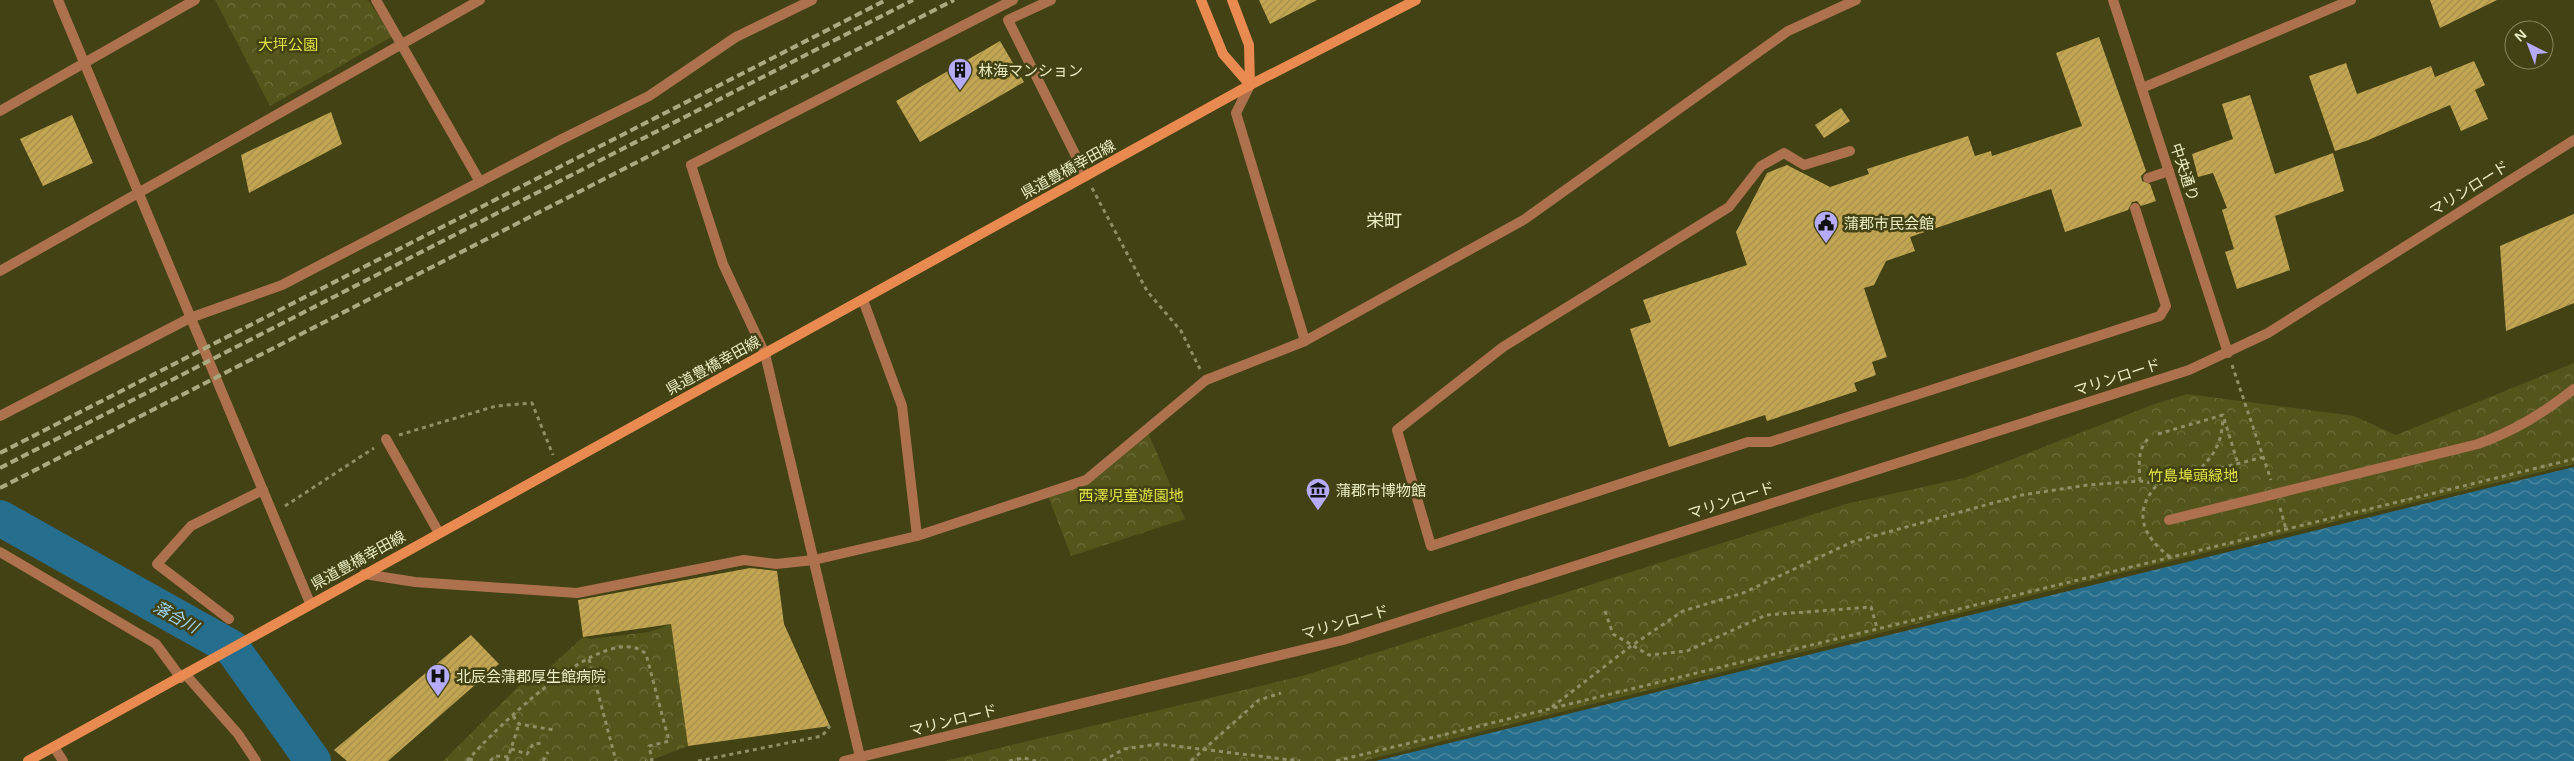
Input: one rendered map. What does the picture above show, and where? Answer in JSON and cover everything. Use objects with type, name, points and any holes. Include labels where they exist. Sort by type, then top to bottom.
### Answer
[{"type":"main road","points":[[1201,0],[1223,54],[1250,85]]},
{"type":"main road","points":[[1232,0],[1249,45],[1250,85]]},
{"type":"main road","name":"県道豊橋幸田線","points":[[30,761],[188,674],[310,603],[863,300],[1250,85],[1416,0]]},
{"type":"street","points":[[58,0],[310,603]]},
{"type":"street","points":[[0,110],[196,0]]},
{"type":"street","points":[[376,0],[480,182]]},
{"type":"street","points":[[0,271],[480,0]]},
{"type":"street","points":[[0,416],[190,318],[282,285],[649,96],[736,38],[812,0]]},
{"type":"street","points":[[860,757],[765,354],[723,264],[691,165],[1013,0]]},
{"type":"street","points":[[1051,0],[1008,20],[1086,176]]},
{"type":"street","points":[[364,574],[415,582],[577,593],[744,560],[776,564],[814,560],[917,536],[1086,480],[1206,380],[1305,341],[1525,219],[1788,31],[1856,0]]},
{"type":"street","name":"中央通り","points":[[2113,0],[2228,353]]},
{"type":"street","points":[[2142,88],[2350,0]]},
{"type":"street","points":[[1250,85],[1236,112],[1305,341]]},
{"type":"street","name":"マリンロード","points":[[844,761],[1343,640],[2189,370],[2268,333],[2574,140]]},
{"type":"street","points":[[1850,151],[1804,165],[1784,153],[1761,166],[1729,206],[1503,347],[1396,430],[1431,546],[1748,442],[1770,442],[2160,316],[2166,306],[2135,208]]},
{"type":"street","points":[[2148,178],[2169,171]]},
{"type":"street","points":[[863,300],[902,406],[917,536]]},
{"type":"street","points":[[2168,520],[2478,444],[2501,436],[2530,422],[2574,389]]},
{"type":"street","points":[[386,439],[439,533]]},
{"type":"street","points":[[229,619],[157,564],[191,526],[262,490]]},
{"type":"street","points":[[0,552],[156,644],[188,674],[238,734],[256,761]]},
{"type":"street","points":[[54,747],[63,761]]},
{"type":"path","points":[[1086,176],[1148,291],[1181,332],[1206,380]]},
{"type":"path","points":[[2228,353],[2286,528]]},
{"type":"path","points":[[272,514],[386,439],[496,406],[532,403],[558,467]]},
{"type":"path","points":[[2223,415],[2238,464]]},
{"type":"path","points":[[2158,434],[2223,415]]},
{"type":"path","points":[[2196,474],[2208,461],[2222,439],[2223,415]]},
{"type":"path","points":[[2140,480],[2138,460],[2142,448],[2149,438]]},
{"type":"path","points":[[1549,709],[1631,646],[1683,610],[1743,593],[1852,542],[2022,495],[2088,485],[2140,480],[2158,484],[2264,457]]},
{"type":"path","points":[[1336,761],[2574,459]]},
{"type":"path","points":[[2158,484],[2146,497],[2143,520],[2147,535],[2157,547],[2170,557]]},
{"type":"path","points":[[1605,611],[1613,634],[1649,655],[1687,651],[1766,615],[1871,607],[1877,628]]},
{"type":"path","points":[[468,760],[513,716],[572,668],[589,658],[624,645],[639,647],[646,654],[669,741],[649,746],[652,760],[645,761]]},
{"type":"path","points":[[589,658],[616,761]]},
{"type":"path","points":[[1191,761],[1259,700],[1280,693]]},
{"type":"path","points":[[513,716],[519,724],[554,730]]},
{"type":"path","points":[[490,761],[496,756],[508,759],[519,724]]},
{"type":"path","points":[[698,761],[822,736],[830,726]]},
{"type":"path","points":[[511,749],[526,754],[533,744],[544,743]]},
{"type":"path","points":[[1103,761],[1124,749],[1158,744],[1206,748],[1300,761]]},
{"type":"path","points":[[543,761],[548,752]]},
{"type":"path","points":[[1009,761],[1024,758],[1036,761]]},
{"type":"path","points":[[468,760],[477,761]]},
{"type":"green space","name":"大坪公園","points":[[215,0],[368,0],[393,36],[270,106]]},
{"type":"green space","name":"竹島埠頭緑地","points":[[2574,363],[2574,464],[2142,568],[1363,761],[945,761],[1302,676],[1846,504],[1964,478],[2152,405],[2187,394],[2354,416],[2396,435]]},
{"type":"green space","name":"西澤児童遊園地","points":[[1147,430],[1185,519],[1071,556],[1047,493],[1086,480]]},
{"type":"green space","points":[[671,624],[688,746],[649,761],[443,761],[524,681],[528,687],[583,637],[590,639],[649,632]]},
{"type":"water","points":[[2574,467],[2574,761],[1376,761]]},
{"type":"building","points":[[1259,0],[1317,0],[1270,24]]},
{"type":"building","points":[[2430,0],[2497,0],[2440,28]]},
{"type":"building","name":"蒲郡市民会館","points":[[2099,37],[2146,171],[2141,176],[2142,181],[2150,184],[2156,201],[2141,206],[2137,201],[2132,202],[2128,210],[2065,232],[2051,189],[1910,237],[1915,251],[1886,261],[1874,285],[1864,288],[1887,357],[1872,362],[1876,375],[1854,383],[1857,391],[1767,421],[1765,415],[1669,447],[1630,329],[1651,322],[1643,300],[1747,265],[1736,232],[1767,173],[1787,165],[1830,187],[1869,174],[1867,169],[1968,136],[1975,156],[1991,151],[1992,156],[2082,126],[2056,53]]},
{"type":"building","name":"林海マンション","points":[[1000,41],[1024,82],[920,142],[896,101]]},
{"type":"building","points":[[2474,61],[2485,85],[2475,90],[2488,119],[2461,131],[2450,105],[2366,141],[2335,151],[2309,76],[2346,63],[2357,94],[2431,66],[2435,77]]},
{"type":"building","points":[[2250,95],[2275,174],[2333,153],[2344,191],[2275,216],[2290,270],[2237,289],[2225,252],[2234,249],[2222,210],[2227,208],[2213,173],[2198,177],[2192,154],[2233,139],[2222,104]]},
{"type":"building","points":[[1841,108],[1850,121],[1824,138],[1815,125]]},
{"type":"building","points":[[331,112],[342,144],[249,193],[241,155]]},
{"type":"building","points":[[72,115],[93,163],[43,186],[20,139]]},
{"type":"building","points":[[2574,214],[2574,303],[2506,331],[2500,246]]},
{"type":"building","points":[[750,568],[777,571],[784,624],[830,726],[688,746],[671,624],[583,637],[578,600]]},
{"type":"building","points":[[471,635],[499,664],[388,761],[347,761],[334,750]]},
{"type":"waterway","name":"落合川","points":[[0,518],[232,648],[313,761]]},
{"type":"railway","points":[[0,453],[886,0]]},
{"type":"railway","points":[[0,468],[913,0]]},
{"type":"railway","points":[[0,488],[954,0]]},
{"type":"place","name":"林海マンション","points":[[960,91]]},
{"type":"place","name":"蒲郡市民会館","points":[[1826,244]]},
{"type":"place","name":"蒲郡市博物館","points":[[1318,511]]},
{"type":"place","name":"北辰会蒲郡厚生館病院","points":[[438,697]]},
{"type":"district","name":"栄町","points":[[1384,221]]}]
